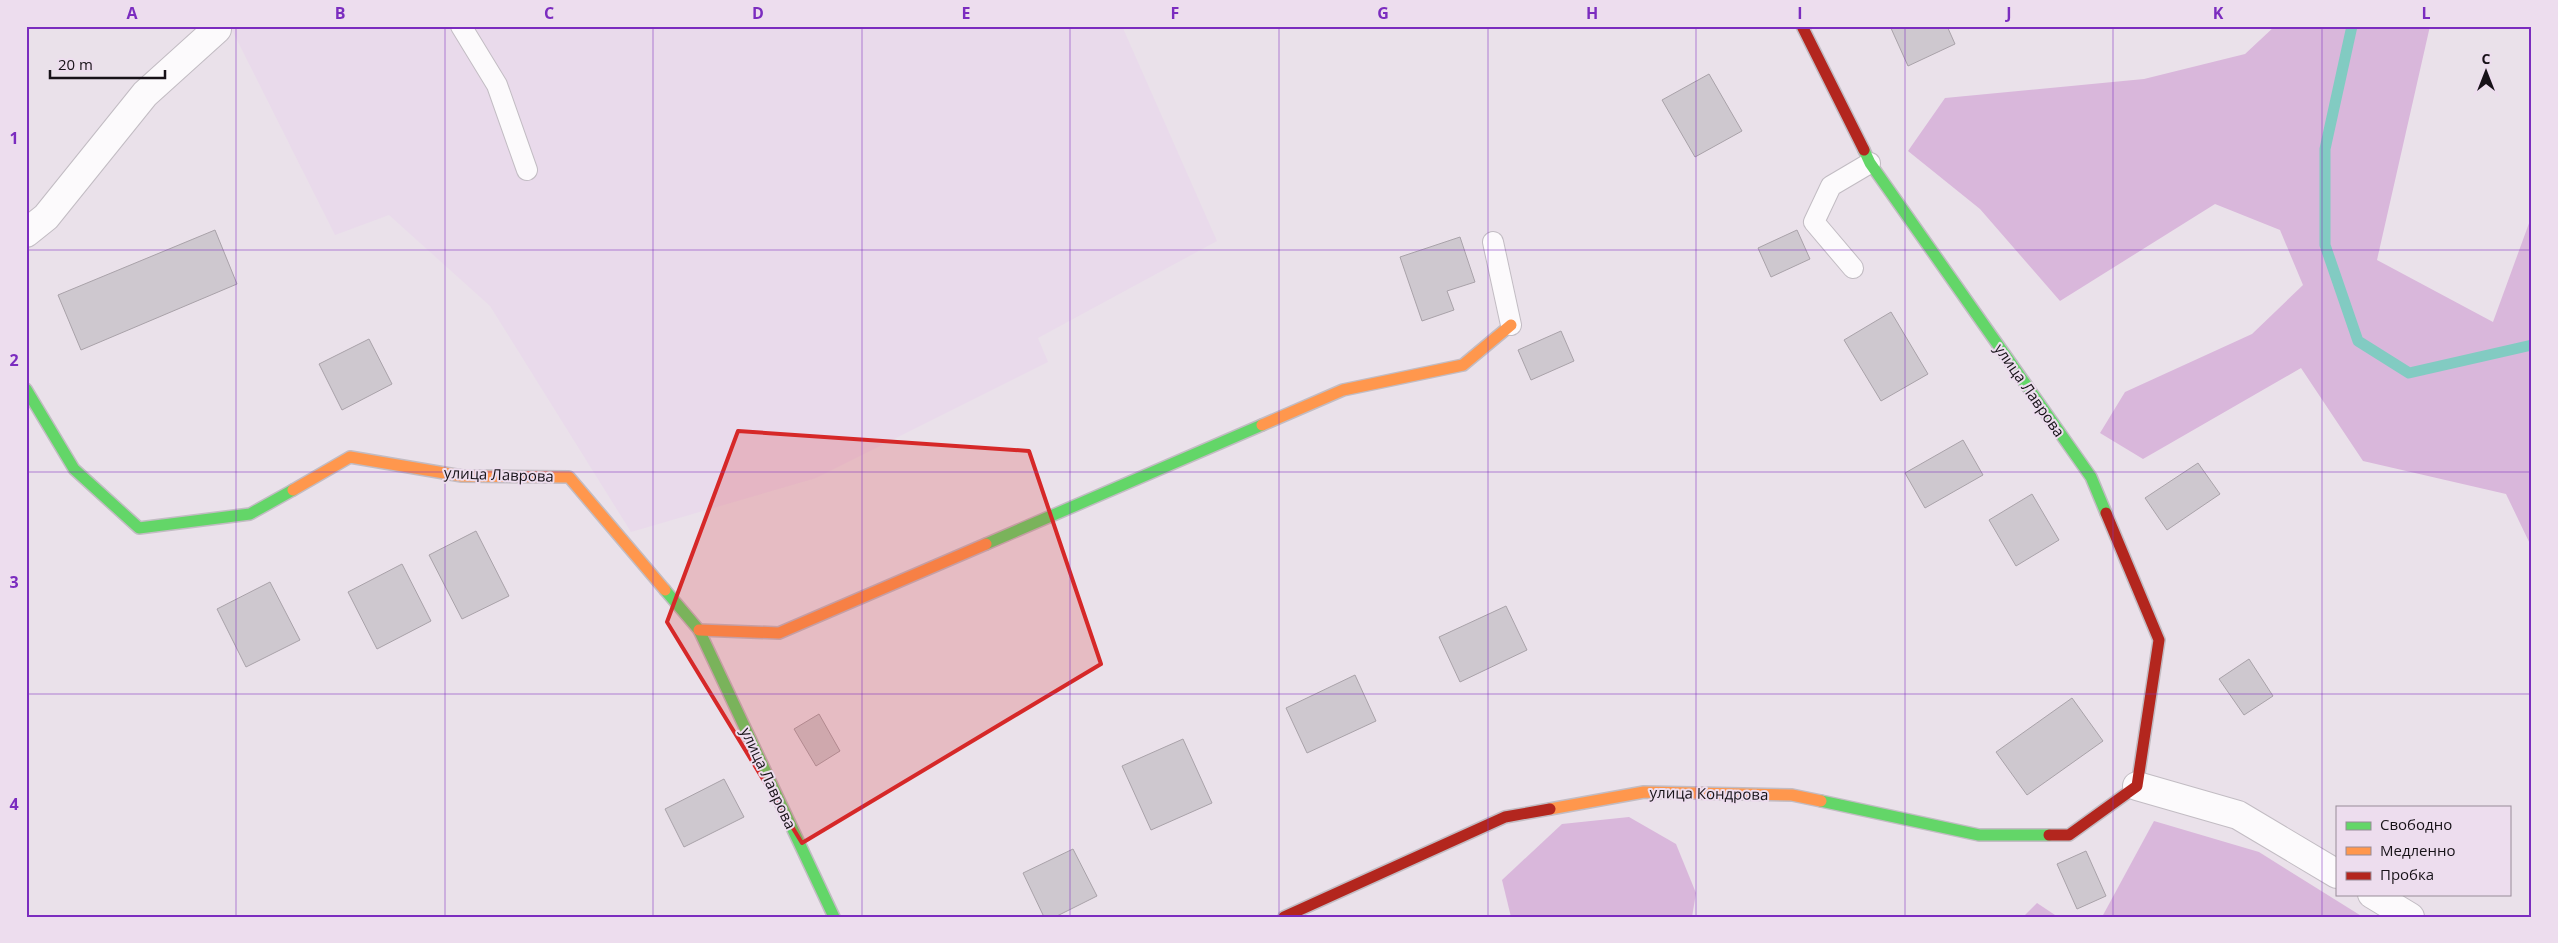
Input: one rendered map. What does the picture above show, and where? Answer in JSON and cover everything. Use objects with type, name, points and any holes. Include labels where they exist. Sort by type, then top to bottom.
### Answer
[{"type":"street","name":"улица Лаврова","points":[[1802,26],[1870,162],[2091,477],[2159,640],[2137,786]]},
{"type":"street","points":[[26,234],[46,217],[145,94],[218,28]]},
{"type":"street","points":[[700,630],[779,633],[1343,390],[1463,365],[1512,325]]},
{"type":"street","name":"улица Лаврова","points":[[26,390],[74,469],[139,528],[250,514],[350,457],[462,476],[568,477],[700,630],[834,917]]},
{"type":"street","points":[[2137,786],[2238,816],[2336,873]]},
{"type":"street","name":"улица Кондрова","points":[[1284,917],[1505,817],[1644,792],[1792,795],[1979,835],[2068,835],[2137,786]]},
{"type":"street","points":[[2375,896],[2410,917]]},
{"type":"lane","points":[[461,26],[497,85],[527,170]]},
{"type":"lane","points":[[1853,268],[1814,222],[1831,186],[1870,162]]},
{"type":"lane","points":[[1493,242],[1512,325]]},
{"type":"highlighted area","points":[[738,431],[1029,451],[1101,664],[802,843],[667,622]]},
{"type":"shaded area","points":[[230,26],[1122,26],[1217,241],[1038,338],[1048,362],[816,478],[631,532],[490,306],[389,215],[335,235]]},
{"type":"shaded area","points":[[2275,26],[2430,26],[2377,260],[2493,322],[2532,215],[2532,548],[2506,494],[2363,461],[2301,368],[2143,459],[2100,433],[2125,392],[2252,334],[2303,285],[2280,230],[2215,204],[2060,301],[1980,209],[1908,151],[1945,98],[2144,79],[2245,54]]},
{"type":"shaded area","points":[[1629,817],[1676,844],[1696,893],[1692,917],[1511,917],[1502,880],[1562,824]]},
{"type":"shaded area","points":[[2154,821],[2259,852],[2363,917],[2102,917]]},
{"type":"shaded area","points":[[2037,903],[2058,917],[2023,917]]},
{"type":"building","points":[[1890,26],[1947,26],[1955,44],[1908,66]]},
{"type":"building","points":[[1709,74],[1742,131],[1695,157],[1662,100]]},
{"type":"building","points":[[215,230],[237,284],[81,350],[58,295]]},
{"type":"building","points":[[1797,230],[1810,259],[1771,277],[1758,248]]},
{"type":"building","points":[[1460,237],[1475,282],[1447,291],[1454,310],[1422,321],[1400,257]]},
{"type":"building","points":[[1891,312],[1928,374],[1881,401],[1844,340]]},
{"type":"building","points":[[1561,331],[1574,361],[1531,380],[1518,350]]},
{"type":"building","points":[[369,339],[392,384],[342,410],[319,364]]},
{"type":"building","points":[[1963,440],[1983,475],[1925,508],[1905,473]]},
{"type":"building","points":[[2198,463],[2220,494],[2167,530],[2145,498]]},
{"type":"building","points":[[2032,494],[2059,540],[2016,566],[1989,520]]},
{"type":"building","points":[[476,531],[509,596],[462,619],[429,555]]},
{"type":"building","points":[[402,564],[431,621],[377,649],[348,592]]},
{"type":"building","points":[[270,582],[300,640],[246,667],[217,609]]},
{"type":"building","points":[[1506,606],[1527,650],[1460,682],[1439,637]]},
{"type":"building","points":[[2249,659],[2273,696],[2244,715],[2219,679]]},
{"type":"building","points":[[1355,675],[1376,721],[1307,753],[1286,708]]},
{"type":"building","points":[[2072,698],[2103,741],[2027,795],[1996,752]]},
{"type":"building","points":[[819,714],[840,751],[816,766],[794,729]]},
{"type":"building","points":[[1183,739],[1212,803],[1151,830],[1122,766]]},
{"type":"building","points":[[724,779],[744,817],[684,847],[665,809]]},
{"type":"building","points":[[1073,849],[1097,896],[1055,917],[1044,917],[1023,873]]},
{"type":"building","points":[[2086,851],[2106,896],[2077,909],[2057,864]]},
{"type":"waterway","points":[[2352,26],[2325,149],[2325,245],[2358,341],[2409,373],[2532,345]]},
{"type":"traffic: fast","points":[[1864,150],[1870,163],[2091,477],[2106,513]]},
{"type":"traffic: fast","points":[[26,389],[74,469],[139,528],[250,514],[293,490]]},
{"type":"traffic: fast","points":[[986,544],[1262,425]]},
{"type":"traffic: fast","points":[[665,590],[699,630],[834,917]]},
{"type":"traffic: fast","points":[[1821,801],[1979,835],[2049,835]]},
{"type":"traffic: slow","points":[[1262,425],[1343,390],[1463,365],[1511,325]]},
{"type":"traffic: slow","points":[[293,490],[350,457],[462,476],[569,477],[665,590]]},
{"type":"traffic: slow","points":[[699,630],[779,633],[986,544]]},
{"type":"traffic: slow","points":[[1550,809],[1644,792],[1792,795],[1821,801]]},
{"type":"traffic: jam","points":[[1802,26],[1864,150]]},
{"type":"traffic: jam","points":[[2049,835],[2069,835],[2137,786],[2159,640],[2106,513]]},
{"type":"traffic: jam","points":[[1284,917],[1505,817],[1550,809]]}]
